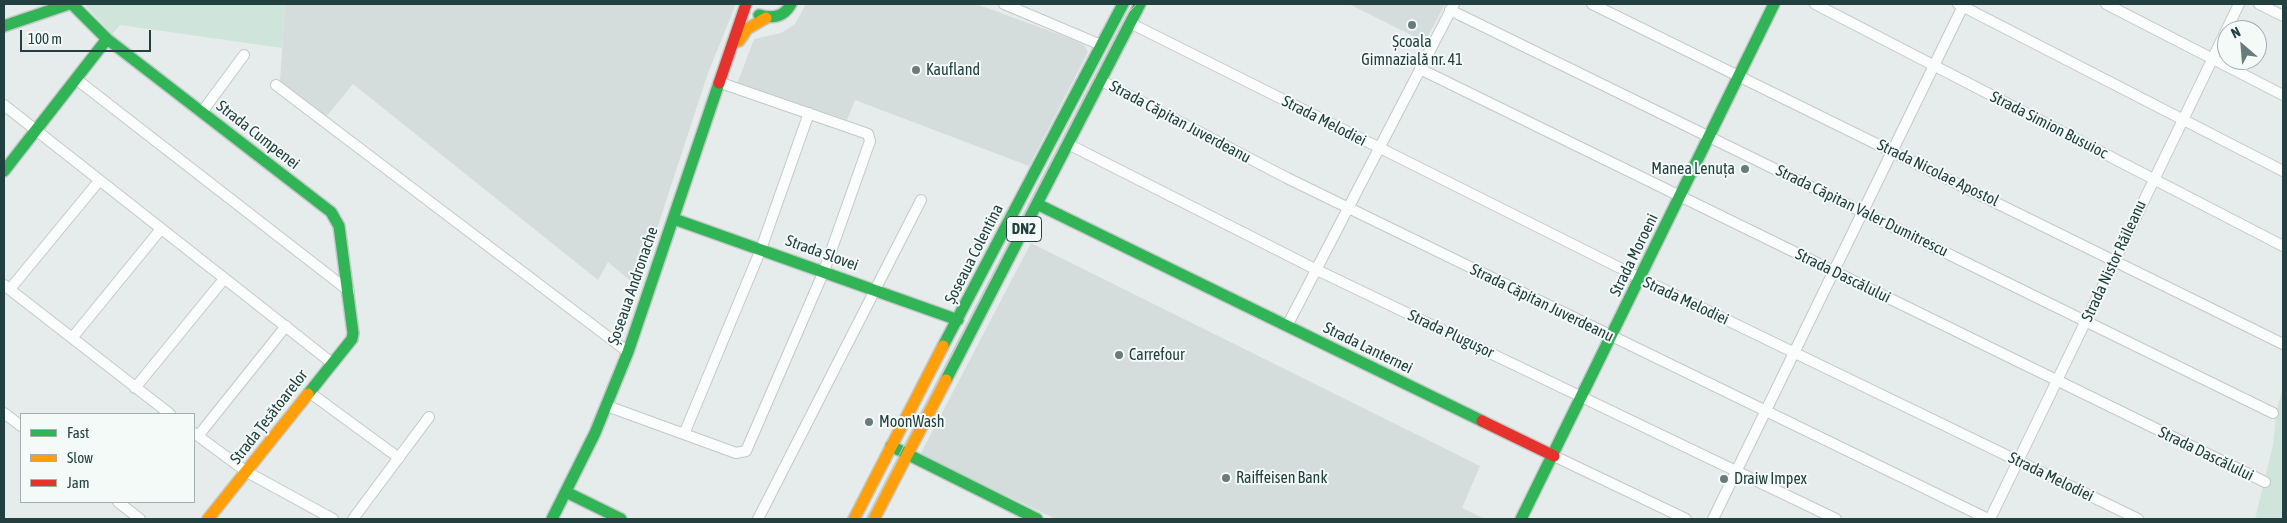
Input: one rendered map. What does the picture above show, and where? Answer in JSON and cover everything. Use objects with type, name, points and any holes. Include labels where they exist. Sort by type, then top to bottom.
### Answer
[{"type":"street","points":[[4,26],[70,4]]},
{"type":"street","name":"Strada Cumpenei","points":[[70,4],[107,39],[334,215],[339,226],[354,333]]},
{"type":"street","points":[[748,4],[754,11],[766,18]]},
{"type":"street","name":"Șoseaua Andronache","points":[[552,519],[607,406],[628,352],[748,4]]},
{"type":"street","name":"Șoseaua Andronache","points":[[730,57],[747,29],[766,18],[780,16],[792,4]]},
{"type":"street","points":[[1004,4],[1101,45]]},
{"type":"street","name":"Șoseaua Colentina","points":[[854,519],[1122,4]]},
{"type":"street","name":"Șoseaua Colentina","points":[[874,519],[1140,4]]},
{"type":"street","name":"Strada Nicolae Apostol","points":[[1592,4],[2283,344]]},
{"type":"street","name":"Strada Moroeni","points":[[1521,519],[1554,456],[1774,4]]},
{"type":"street","name":"Strada Simion Busuioc","points":[[1815,4],[2283,246]]},
{"type":"street","points":[[1713,519],[1767,412],[1962,4],[2283,171]]},
{"type":"street","points":[[2106,4],[2283,95]]},
{"type":"street","name":"Strada Nistor Răileanu","points":[[1989,519],[2239,4]]},
{"type":"street","points":[[2260,4],[2283,16]]},
{"type":"street","points":[[1287,326],[1452,7]]},
{"type":"street","name":"Strada Căpitan Valer Dumitrescu","points":[[1452,7],[1710,137],[2273,412]]},
{"type":"street","name":"Strada Melodiei","points":[[1130,23],[1640,278],[2138,519]]},
{"type":"street","points":[[4,171],[107,39]]},
{"type":"street","points":[[202,112],[244,54]]},
{"type":"street","name":"Strada Dascălului","points":[[1420,69],[2265,482]]},
{"type":"street","points":[[76,79],[349,291]]},
{"type":"street","name":"Strada Căpitan Juverdeanu","points":[[1100,80],[1348,208],[1989,519]]},
{"type":"street","points":[[607,406],[736,453],[743,453],[748,448],[824,271],[870,138],[866,133],[721,83]]},
{"type":"street","points":[[276,85],[628,352]]},
{"type":"street","points":[[4,106],[332,363]]},
{"type":"street","points":[[684,434],[761,249],[809,113]]},
{"type":"street","name":"Strada Plugușor","points":[[1068,144],[1317,270],[1836,519]]},
{"type":"street","points":[[99,181],[7,287],[169,413]]},
{"type":"street","points":[[758,519],[921,200]]},
{"type":"street","name":"Strada Lanternei","points":[[1038,204],[1686,519]]},
{"type":"street","name":"Strada Slovei","points":[[674,219],[958,320]]},
{"type":"street","points":[[72,338],[161,229]]},
{"type":"street","points":[[135,388],[224,279]]},
{"type":"street","points":[[286,326],[196,434],[246,472],[333,519]]},
{"type":"street","name":"Strada Țesătoarelor","points":[[208,519],[352,339],[354,333]]},
{"type":"street","points":[[309,392],[399,458]]},
{"type":"street","points":[[4,413],[20,425]]},
{"type":"street","points":[[353,519],[429,417]]},
{"type":"street","points":[[891,446],[1037,519]]},
{"type":"street","points":[[566,492],[621,519]]},
{"type":"street","points":[[119,503],[140,519]]},
{"type":"shaded area","points":[[285,4],[736,4],[708,73],[651,247],[633,283],[608,262],[598,280],[353,84],[325,118],[280,81]]},
{"type":"shaded area","points":[[806,4],[976,4],[1069,38],[1084,45],[1088,52],[1029,166],[855,100],[847,120],[737,84],[754,39],[781,33],[795,24]]},
{"type":"shaded area","name":"Școala Gimnazială nr. 41","points":[[1349,4],[1445,4],[1425,42]]},
{"type":"shaded area","points":[[1031,243],[1480,466],[1462,508],[1485,519],[1056,519],[925,457],[921,453]]},
{"type":"green space","points":[[84,4],[285,4],[282,48],[120,25],[112,34]]},
{"type":"green space","points":[[2283,389],[2283,519],[2255,519],[2273,445],[2277,408]]},
{"type":"tram line","points":[[866,519],[1116,35],[1128,13],[1137,4]]},
{"type":"traffic: fast","points":[[4,26],[69,4]]},
{"type":"traffic: fast","points":[[72,4],[107,39],[331,212],[339,226],[353,333],[352,339],[308,394]]},
{"type":"traffic: fast","points":[[759,15],[778,16],[785,12],[791,4]]},
{"type":"traffic: fast","points":[[943,346],[1123,4]]},
{"type":"traffic: fast","points":[[946,380],[1140,4]]},
{"type":"traffic: fast","points":[[1521,519],[1774,4]]},
{"type":"traffic: fast","points":[[4,171],[107,39]]},
{"type":"traffic: fast","points":[[552,519],[595,433],[628,352],[719,83]]},
{"type":"traffic: fast","points":[[1037,204],[1482,421]]},
{"type":"traffic: fast","points":[[674,219],[958,320]]},
{"type":"traffic: fast","points":[[891,446],[1037,519]]},
{"type":"traffic: fast","points":[[566,492],[621,519]]},
{"type":"traffic: slow","points":[[739,41],[747,29],[766,18]]},
{"type":"traffic: slow","points":[[854,519],[943,346]]},
{"type":"traffic: slow","points":[[874,519],[946,380]]},
{"type":"traffic: slow","points":[[208,519],[308,394]]},
{"type":"traffic: jam","points":[[719,83],[746,4]]},
{"type":"traffic: jam","points":[[1482,421],[1554,456]]},
{"type":"place","name":"Școala Gimnazială nr. 41","points":[[1412,25]]},
{"type":"place","name":"Kaufland","points":[[916,70]]},
{"type":"place","name":"Manea Lenuța","points":[[1745,169]]},
{"type":"place","name":"Carrefour","points":[[1119,355]]},
{"type":"place","name":"MoonWash","points":[[869,422]]},
{"type":"place","name":"Raiffeisen Bank","points":[[1226,478]]},
{"type":"place","name":"Draiw Impex","points":[[1724,479]]}]
